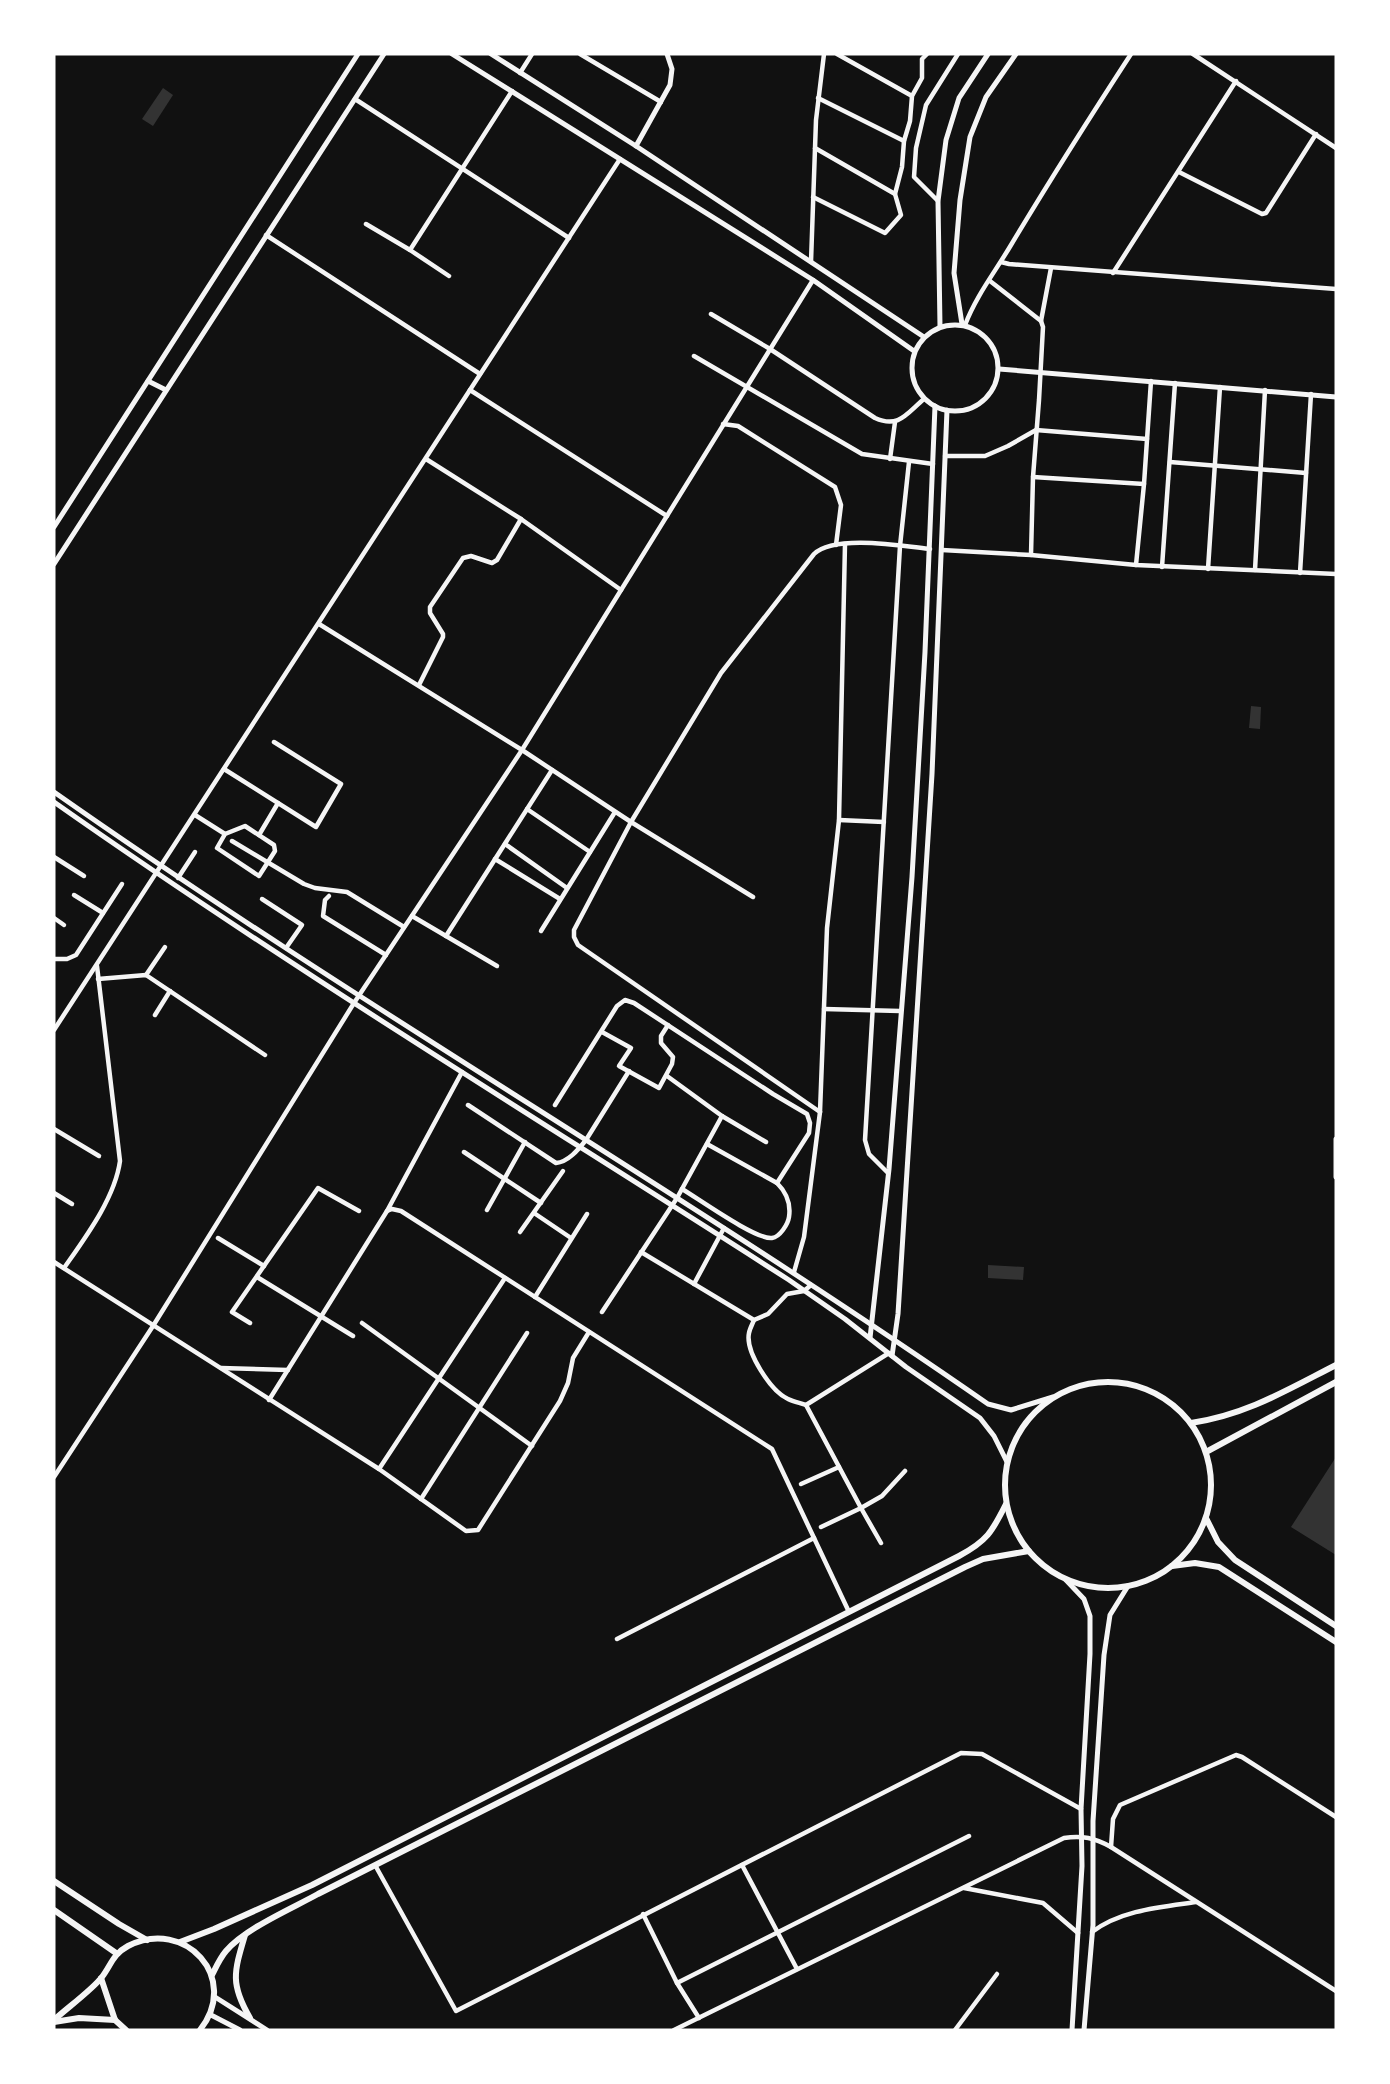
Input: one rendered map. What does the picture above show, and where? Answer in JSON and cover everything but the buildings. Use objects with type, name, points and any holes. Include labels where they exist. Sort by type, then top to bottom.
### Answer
[{"type":"main road","points":[[1191,1423],[1216,1419],[1254,1407],[1336,1365]]},
{"type":"main road","points":[[1097,1382],[1127,1383],[1142,1387],[1169,1401],[1191,1423],[1206,1452],[1212,1485],[1206,1518],[1192,1545],[1171,1566],[1146,1581],[1109,1588],[1089,1586],[1065,1578],[1046,1567],[1029,1551],[1014,1529],[1006,1504],[1004,1483],[1007,1462],[1021,1429],[1030,1417],[1053,1397],[1082,1385],[1097,1382]]},
{"type":"main road","points":[[1206,1452],[1336,1383]]},
{"type":"main road","points":[[180,1942],[312,1885],[974,1547],[989,1535],[1006,1504]]},
{"type":"main road","points":[[1206,1518],[1218,1542],[1235,1560],[1336,1626]]},
{"type":"main road","points":[[212,1975],[219,1960],[245,1934],[375,1865],[965,1567],[983,1559],[1029,1551]]},
{"type":"main road","points":[[1171,1566],[1203,1563],[1219,1567],[1336,1642]]},
{"type":"main road","points":[[54,1881],[119,1924],[148,1940]]},
{"type":"main road","points":[[54,1910],[117,1953]]},
{"type":"main road","points":[[245,1934],[235,1979],[239,1999],[250,2018]]},
{"type":"main road","points":[[54,2021],[102,1978],[117,1953],[129,1946],[148,1940],[164,1939],[180,1942],[194,1950],[205,1961],[212,1975],[215,1997],[211,2014],[200,2030]]},
{"type":"main road","points":[[102,1978],[115,2019],[126,2030]]},
{"type":"main road","points":[[54,2021],[79,2018],[115,2019]]},
{"type":"street","points":[[54,527],[358,54]]},
{"type":"street","points":[[54,564],[384,54]]},
{"type":"street","points":[[452,54],[813,279],[914,351]]},
{"type":"street","points":[[490,54],[636,146],[924,337]]},
{"type":"street","points":[[520,73],[532,54]]},
{"type":"street","points":[[580,54],[661,102]]},
{"type":"street","points":[[636,146],[673,77],[666,54]]},
{"type":"street","points":[[811,262],[814,148],[824,54]]},
{"type":"street","points":[[837,54],[912,96]]},
{"type":"street","points":[[915,54],[922,59]]},
{"type":"street","points":[[813,197],[885,233],[901,215],[895,194],[902,167],[904,141],[910,121],[912,96],[922,78],[922,59],[927,54]]},
{"type":"street","points":[[938,201],[914,177],[916,148],[926,105],[958,54]]},
{"type":"street","points":[[940,326],[938,201],[946,140],[959,98],[988,54]]},
{"type":"street","points":[[963,324],[954,273],[960,200],[970,137],[986,97],[1016,54]]},
{"type":"street","points":[[963,324],[1059,164],[1131,54]]},
{"type":"street","points":[[1193,54],[1336,148]]},
{"type":"street","points":[[1113,273],[1236,81]]},
{"type":"street","points":[[410,250],[512,91]]},
{"type":"street","points":[[818,98],[904,141]]},
{"type":"street","points":[[355,99],[569,238]]},
{"type":"street","points":[[1179,172],[1262,214],[1266,213],[1316,134]]},
{"type":"street","points":[[814,148],[895,194]]},
{"type":"street","points":[[54,1030],[620,159]]},
{"type":"street","points":[[366,224],[449,276]]},
{"type":"street","points":[[266,235],[480,374]]},
{"type":"street","points":[[1001,262],[1113,273],[1336,289]]},
{"type":"street","points":[[1031,555],[1032,477],[1043,334],[1041,321],[1051,268]]},
{"type":"street","points":[[54,1478],[153,1326],[358,996],[522,750],[813,279]]},
{"type":"street","points":[[990,281],[1041,321]]},
{"type":"street","points":[[711,314],[885,423],[895,422],[924,399]]},
{"type":"street","points":[[963,324],[980,332],[990,342],[997,355],[999,369],[996,383],[988,396],[962,411],[947,411],[924,399],[916,388],[912,376],[911,363],[914,351],[924,337],[940,326],[963,324]]},
{"type":"street","points":[[694,356],[862,454],[933,464]]},
{"type":"street","points":[[999,369],[1336,397]]},
{"type":"street","points":[[148,381],[166,390]]},
{"type":"street","points":[[1136,565],[1151,381]]},
{"type":"street","points":[[1162,567],[1175,383]]},
{"type":"street","points":[[1208,569],[1220,387]]},
{"type":"street","points":[[470,390],[667,516]]},
{"type":"street","points":[[1255,570],[1265,390]]},
{"type":"street","points":[[1300,573],[1311,394]]},
{"type":"street","points":[[870,1338],[888,1173],[912,866],[930,549],[935,406]]},
{"type":"street","points":[[806,1405],[890,1355],[896,1341],[932,774],[947,411]]},
{"type":"street","points":[[890,459],[895,422]]},
{"type":"street","points":[[723,424],[738,426],[836,487],[841,505],[836,545]]},
{"type":"street","points":[[945,456],[985,456],[1036,430],[1147,439]]},
{"type":"street","points":[[426,459],[521,519],[621,590]]},
{"type":"street","points":[[888,1173],[868,1154],[865,1140],[900,546],[909,462]]},
{"type":"street","points":[[1170,462],[1306,473]]},
{"type":"street","points":[[1032,477],[1144,484]]},
{"type":"street","points":[[419,685],[444,637],[430,614],[430,607],[463,558],[471,555],[492,563],[497,560],[521,519]]},
{"type":"street","points":[[820,1112],[578,945],[574,937],[574,930],[631,822],[721,673],[814,554],[820,548],[868,543],[930,549]]},
{"type":"street","points":[[794,1272],[804,1237],[820,1112],[827,928],[839,820],[845,544]]},
{"type":"street","points":[[942,550],[1031,555],[1162,567],[1336,574]]},
{"type":"street","points":[[319,624],[753,897]]},
{"type":"street","points":[[224,769],[316,827],[341,784],[274,742]]},
{"type":"street","points":[[446,936],[552,770]]},
{"type":"street","points":[[54,793],[161,867],[358,996],[794,1272],[988,1404],[1011,1410],[1053,1397]]},
{"type":"street","points":[[54,802],[156,874],[354,1004],[804,1291],[980,1418],[994,1436],[1007,1462]]},
{"type":"street","points":[[259,835],[278,803]]},
{"type":"street","points":[[527,808],[590,852]]},
{"type":"street","points":[[541,931],[615,812]]},
{"type":"street","points":[[195,815],[225,834]]},
{"type":"street","points":[[839,820],[884,822]]},
{"type":"street","points":[[245,826],[274,845],[275,851],[259,876],[217,848],[225,834],[245,826]]},
{"type":"street","points":[[232,841],[315,888],[347,892],[404,927]]},
{"type":"street","points":[[505,844],[567,888]]},
{"type":"street","points":[[178,878],[195,852]]},
{"type":"street","points":[[54,857],[84,876]]},
{"type":"street","points":[[495,859],[560,899]]},
{"type":"street","points":[[54,959],[67,959],[76,955],[122,884]]},
{"type":"street","points":[[74,895],[103,913]]},
{"type":"street","points":[[329,896],[325,900],[323,916],[386,955]]},
{"type":"street","points":[[262,898],[302,925],[286,948]]},
{"type":"street","points":[[412,916],[497,966]]},
{"type":"street","points":[[54,918],[64,925]]},
{"type":"street","points":[[273,951],[278,943]]},
{"type":"street","points":[[146,975],[165,947]]},
{"type":"street","points":[[64,1268],[104,1204],[118,1173],[120,1161],[97,965]]},
{"type":"street","points":[[98,980],[146,975],[265,1055]]},
{"type":"street","points":[[155,1015],[170,991]]},
{"type":"street","points":[[555,1105],[617,1006],[625,1000],[634,1003],[807,1114],[810,1123],[809,1133],[777,1183]]},
{"type":"street","points":[[824,1009],[900,1011]]},
{"type":"street","points":[[602,1032],[631,1048],[619,1066],[659,1088],[672,1064],[673,1057],[661,1043],[668,1025]]},
{"type":"street","points":[[468,1105],[556,1163],[565,1161],[586,1140],[629,1071]]},
{"type":"street","points":[[269,1400],[387,1211],[462,1072]]},
{"type":"street","points":[[667,1076],[722,1116],[766,1142]]},
{"type":"street","points":[[602,1312],[677,1198],[722,1116]]},
{"type":"street","points":[[54,1129],[99,1156]]},
{"type":"street","points":[[1336,1139],[1336,1177]]},
{"type":"street","points":[[487,1210],[525,1142]]},
{"type":"street","points":[[682,1189],[755,1233],[771,1238],[780,1235],[789,1218],[786,1192],[777,1183],[707,1144]]},
{"type":"street","points":[[464,1152],[541,1203]]},
{"type":"street","points":[[520,1232],[563,1171]]},
{"type":"street","points":[[250,1323],[232,1312],[318,1188],[359,1211]]},
{"type":"street","points":[[54,1193],[72,1204]]},
{"type":"street","points":[[387,1211],[392,1209],[401,1211],[772,1449],[849,1612]]},
{"type":"street","points":[[534,1212],[572,1238]]},
{"type":"street","points":[[535,1297],[587,1214]]},
{"type":"street","points":[[694,1284],[724,1228]]},
{"type":"street","points":[[218,1238],[264,1266]]},
{"type":"street","points":[[641,1252],[754,1320]]},
{"type":"street","points":[[54,1262],[379,1468],[466,1531],[478,1530],[560,1401],[573,1358],[589,1332]]},
{"type":"street","points":[[257,1277],[353,1336]]},
{"type":"street","points":[[379,1468],[505,1278]]},
{"type":"street","points":[[811,1285],[804,1291],[787,1294],[768,1314],[754,1320],[748,1334],[752,1352],[760,1368],[787,1399],[806,1405],[881,1543]]},
{"type":"street","points":[[362,1323],[532,1446]]},
{"type":"street","points":[[422,1499],[527,1333]]},
{"type":"street","points":[[218,1368],[288,1370]]},
{"type":"street","points":[[801,1484],[839,1467]]},
{"type":"street","points":[[822,1527],[882,1496],[905,1470]]},
{"type":"street","points":[[617,1639],[814,1538]]},
{"type":"street","points":[[1065,1578],[1079,1592],[1089,1612],[1090,1654],[1081,1809],[1087,1837],[1092,1932],[1084,2030]]},
{"type":"street","points":[[1072,2030],[1082,1866],[1087,1837],[1104,1655],[1110,1615],[1128,1586]]},
{"type":"street","points":[[1090,1654],[1104,1655]]},
{"type":"street","points":[[375,1865],[456,2011],[961,1753],[982,1754],[1081,1809]]},
{"type":"street","points":[[1111,1847],[1113,1819],[1120,1805],[1236,1755],[1336,1817]]},
{"type":"street","points":[[677,1983],[779,1934],[969,1836]]},
{"type":"street","points":[[674,2030],[1064,1838],[1087,1837],[1111,1847],[1336,1991]]},
{"type":"street","points":[[742,1865],[797,1969]]},
{"type":"street","points":[[963,1888],[1043,1903],[1078,1933]]},
{"type":"street","points":[[1092,1932],[1104,1922],[1133,1913],[1196,1902]]},
{"type":"street","points":[[643,1914],[677,1983],[699,2018]]},
{"type":"street","points":[[955,2030],[997,1974]]},
{"type":"street","points":[[215,1997],[267,2030]]},
{"type":"street","points":[[211,2014],[240,2030]]},
{"type":"shaded area","points":[[163,88],[173,95],[153,126],[142,119]]},
{"type":"shaded area","points":[[1251,706],[1261,707],[1260,729],[1249,728]]},
{"type":"shaded area","points":[[988,1265],[1024,1267],[1023,1280],[988,1278]]},
{"type":"shaded area","points":[[1336,1457],[1336,1555],[1291,1527]]}]
